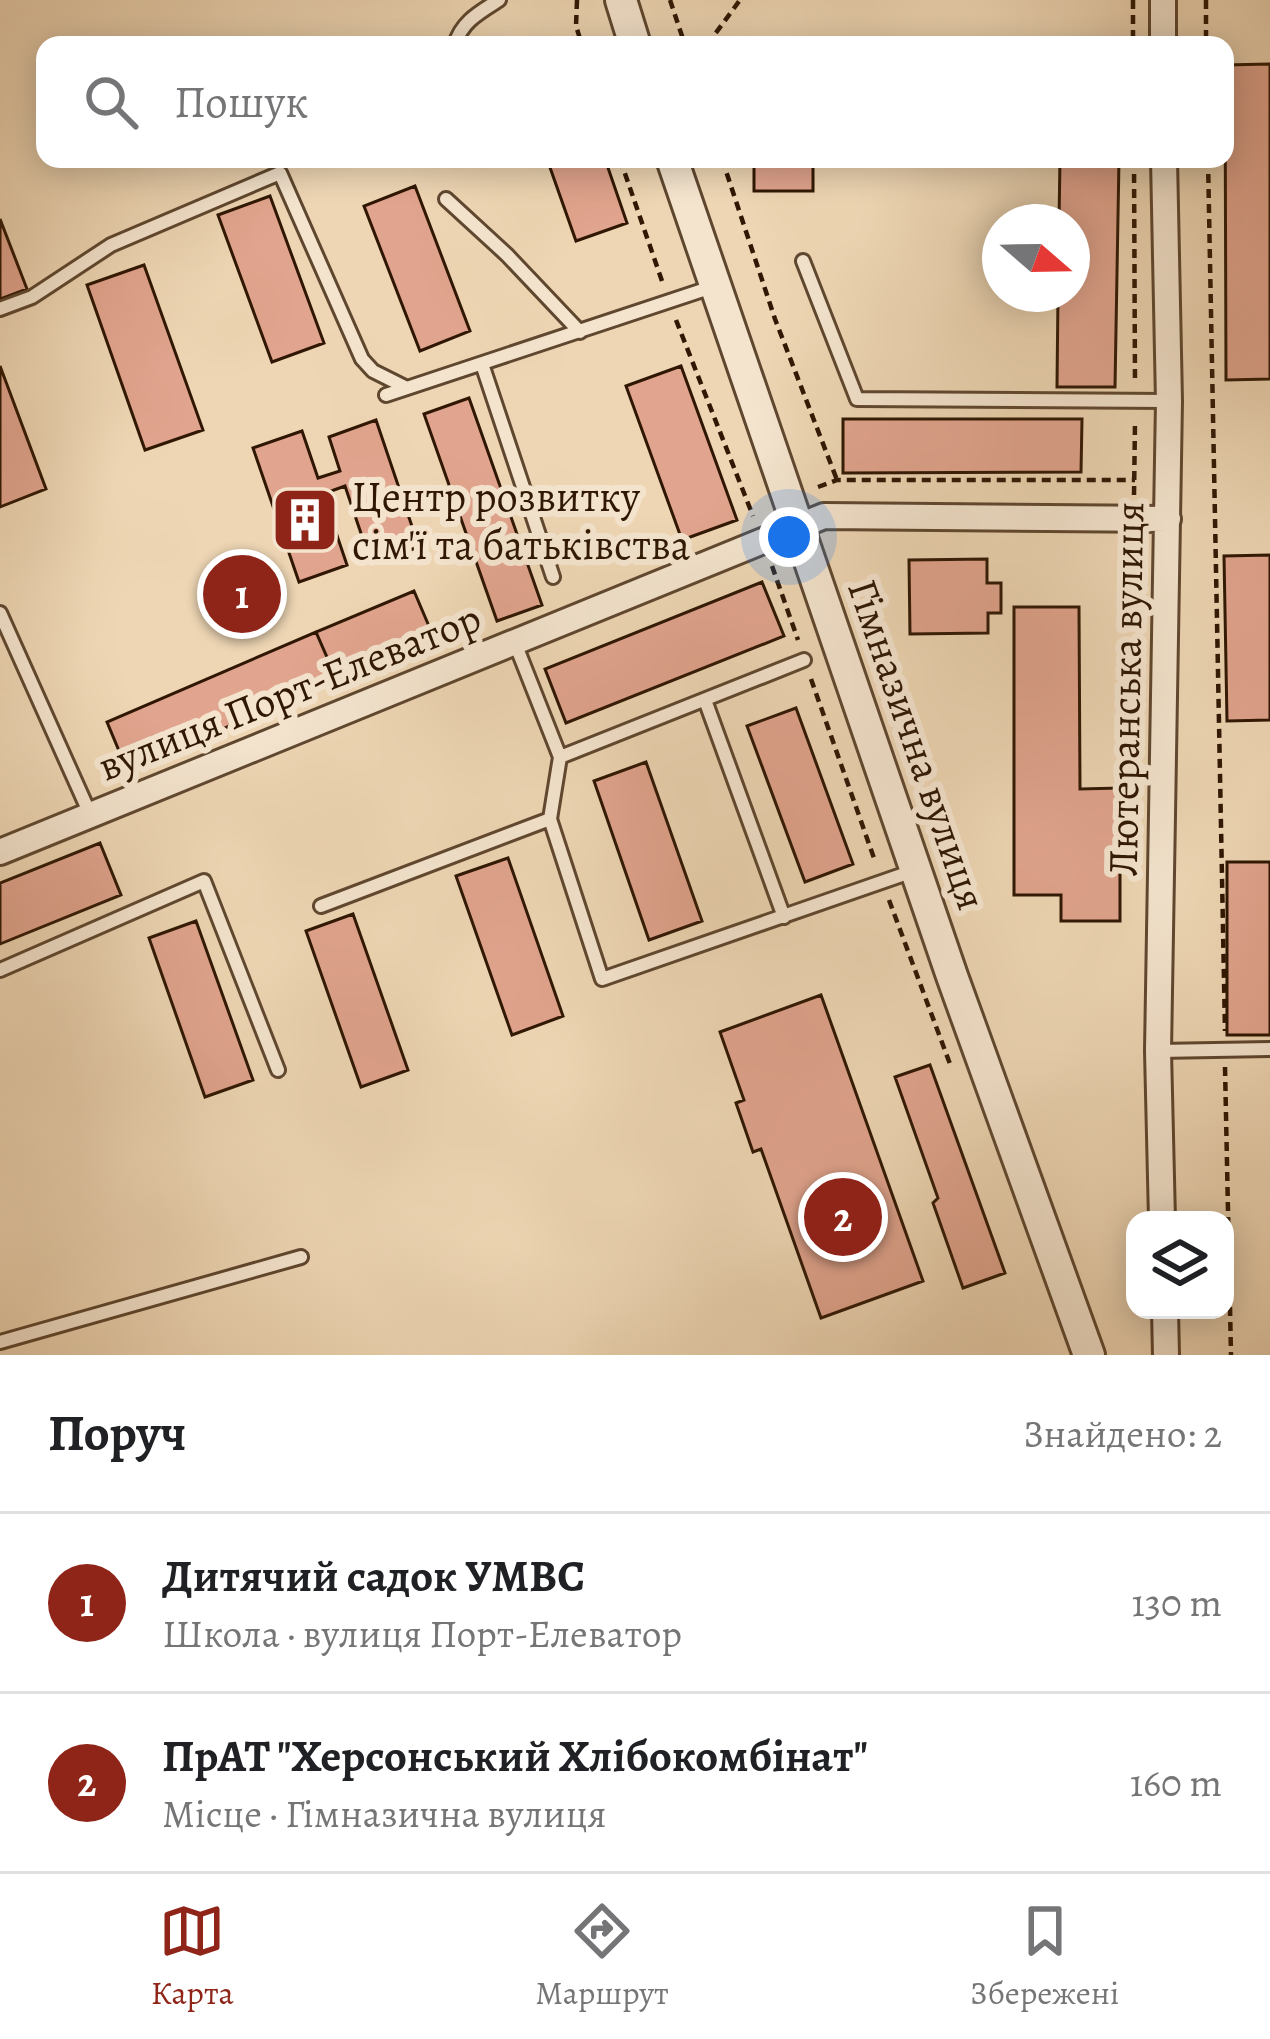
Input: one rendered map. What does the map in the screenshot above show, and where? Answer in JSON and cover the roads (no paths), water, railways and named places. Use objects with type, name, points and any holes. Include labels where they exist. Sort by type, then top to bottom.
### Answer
[{"type":"street","points":[[621,0],[632,36]]},
{"type":"street","points":[[1163,0],[1163,36]]},
{"type":"street","name":"Гімназична вулиця","points":[[675,168],[916,871],[1089,1355]]},
{"type":"street","name":"Лютеранська вулиця","points":[[1162,1211],[1158,1051],[1169,401],[1164,168]]},
{"type":"street","name":"вулиця Порт-Елеватор","points":[[0,852],[763,541],[794,512],[1168,518]]},
{"type":"street","points":[[1165,1319],[1166,1355]]},
{"type":"lane","points":[[457,36],[472,16],[499,0]]},
{"type":"lane","points":[[0,310],[32,297],[111,245],[280,173],[362,359],[373,371],[407,388]]},
{"type":"lane","points":[[446,200],[507,255],[580,332]]},
{"type":"lane","points":[[803,262],[857,399],[1169,401]]},
{"type":"lane","points":[[386,395],[713,286]]},
{"type":"lane","points":[[482,364],[554,578]]},
{"type":"lane","points":[[0,614],[90,814]]},
{"type":"lane","points":[[515,641],[560,757],[550,818],[602,980],[916,871]]},
{"type":"lane","points":[[560,757],[805,660]]},
{"type":"lane","points":[[705,700],[784,917]]},
{"type":"lane","points":[[321,906],[550,818]]},
{"type":"lane","points":[[0,970],[204,881],[278,1070]]},
{"type":"lane","points":[[1158,1051],[1270,1049]]},
{"type":"lane","points":[[0,1342],[301,1256]]},
{"type":"place","name":"Центр розвитку сім'ї та батьківства","points":[[305,520]]},
{"type":"place","name":"Дитячий садок УМВС","points":[[242,594]]},
{"type":"place","name":"ПрАТ \"Херсонський Хлібокомбінат\"","points":[[843,1217]]}]
